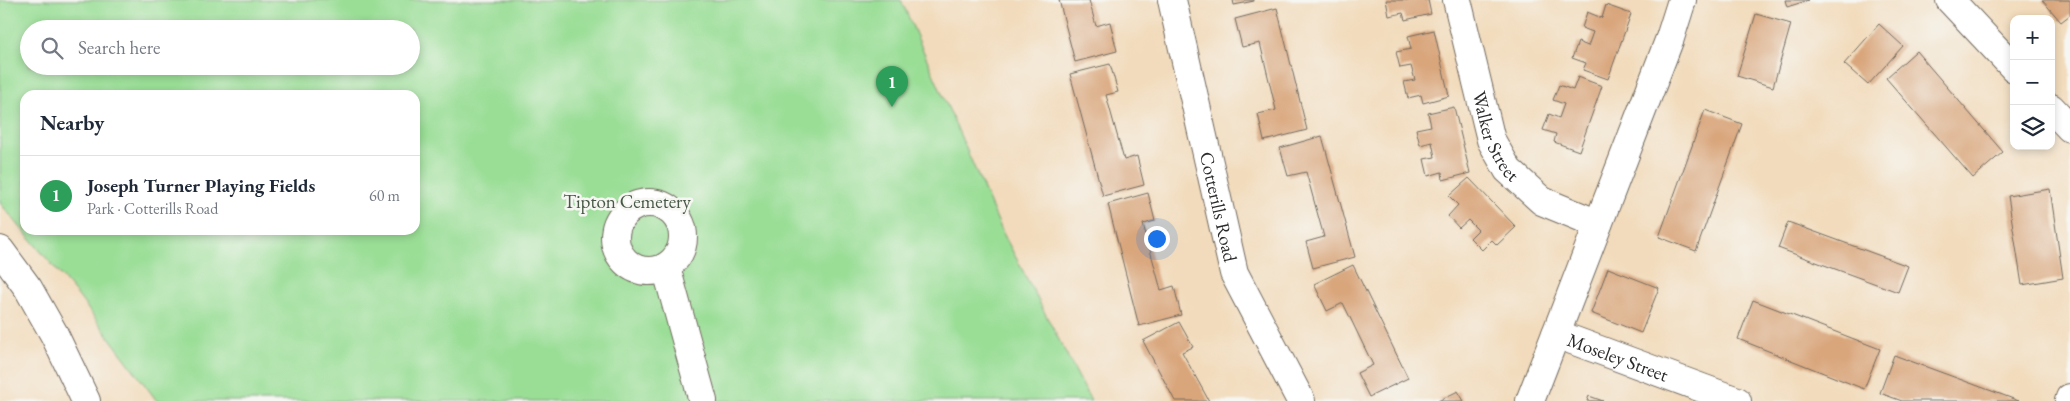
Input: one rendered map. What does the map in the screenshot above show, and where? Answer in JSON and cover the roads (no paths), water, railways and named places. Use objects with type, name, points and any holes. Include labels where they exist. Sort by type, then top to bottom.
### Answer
[{"type":"street","name":"Cotterills Road","points":[[1172,0],[1234,274],[1301,401]]},
{"type":"street","name":"Walker Street","points":[[1457,0],[1491,140],[1508,170],[1542,201],[1598,224]]},
{"type":"street","points":[[1530,401],[1670,38],[1682,0]]},
{"type":"street","points":[[1950,0],[2010,64]]},
{"type":"street","points":[[2055,112],[2070,128]]},
{"type":"street","points":[[0,250],[28,288],[46,319],[86,401]]},
{"type":"street","points":[[666,267],[704,401]]},
{"type":"street","name":"Moseley Street","points":[[1556,334],[1737,401]]},
{"type":"place","name":"Joseph Turner Playing Fields","points":[[892,107]]},
{"type":"park label","name":"Tipton Cemetery","points":[[627,201]]}]
